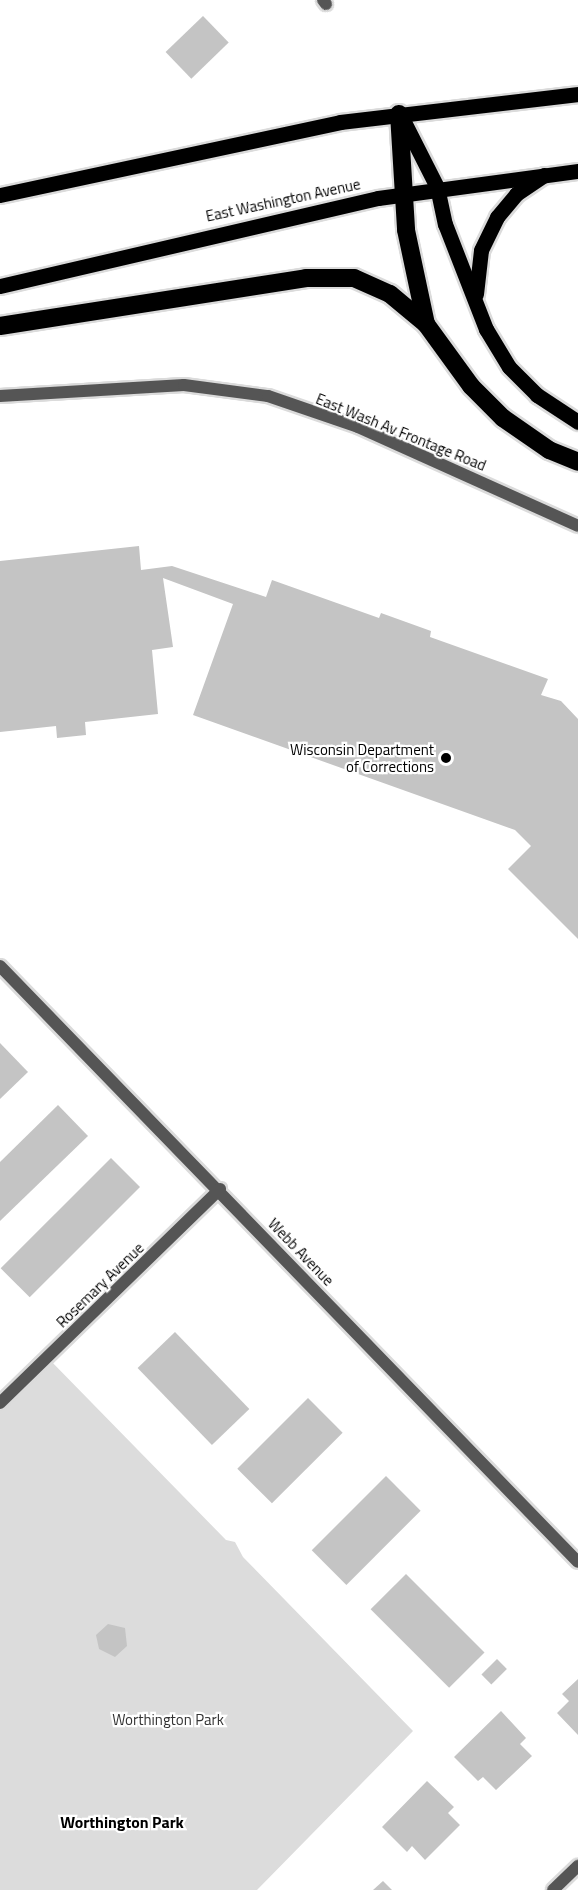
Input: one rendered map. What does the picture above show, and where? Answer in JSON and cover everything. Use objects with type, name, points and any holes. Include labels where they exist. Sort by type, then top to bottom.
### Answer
[{"type":"highway","points":[[399,114],[403,194],[426,324]]},
{"type":"highway","points":[[0,326],[334,276],[370,283],[426,324],[471,386],[504,418],[549,450],[578,462]]},
{"type":"main road","points":[[0,195],[155,159],[399,114],[578,94]]},
{"type":"main road","points":[[399,114],[437,187],[445,224],[509,367],[537,395],[578,422]]},
{"type":"main road","name":"East Washington Avenue","points":[[0,286],[437,187],[578,171]]},
{"type":"main road","points":[[476,297],[481,250],[497,217],[516,194],[546,173]]},
{"type":"street","name":"East Wash Av Frontage Road","points":[[0,396],[184,385],[267,396],[358,427],[578,526]]},
{"type":"street","name":"Webb Avenue","points":[[0,966],[220,1189],[578,1562]]},
{"type":"street","name":"Rosemary Avenue","points":[[0,1403],[220,1189]]},
{"type":"street","points":[[553,1890],[578,1866]]},
{"type":"green space","name":"Worthington Park","points":[[47,1357],[226,1540],[235,1542],[243,1557],[413,1731],[257,1890],[0,1890],[0,1403]]},
{"type":"building","points":[[203,16],[229,43],[191,79],[166,52]]},
{"type":"building","name":"Wisconsin Department of Corrections","points":[[139,546],[141,570],[172,566],[266,597],[272,580],[379,618],[381,613],[431,631],[430,637],[548,679],[541,695],[561,701],[578,719],[578,939],[508,869],[531,846],[515,830],[193,715],[233,604],[163,578],[173,647],[152,650],[158,714],[85,722],[86,735],[57,738],[56,726],[0,732],[0,561]]},
{"type":"building","points":[[0,1043],[28,1072],[0,1099]]},
{"type":"building","points":[[58,1105],[88,1136],[0,1221],[0,1162]]},
{"type":"building","points":[[111,1158],[140,1187],[30,1297],[1,1268]]},
{"type":"building","points":[[175,1332],[249,1409],[212,1445],[138,1368]]},
{"type":"building","points":[[308,1398],[343,1433],[272,1503],[237,1469]]},
{"type":"building","points":[[386,1476],[421,1511],[346,1585],[312,1550]]},
{"type":"building","points":[[406,1574],[484,1652],[449,1688],[371,1609]]},
{"type":"building","points":[[108,1624],[125,1628],[127,1646],[115,1657],[99,1649],[96,1635]]},
{"type":"building","points":[[497,1659],[507,1669],[491,1684],[481,1675]]},
{"type":"building","points":[[578,1679],[578,1735],[557,1713],[569,1701],[562,1694]]},
{"type":"building","points":[[501,1711],[526,1738],[520,1744],[532,1756],[496,1790],[483,1777],[478,1781],[454,1757]]},
{"type":"building","points":[[427,1781],[454,1807],[448,1813],[460,1825],[425,1860],[412,1846],[407,1852],[382,1827]]},
{"type":"building","points":[[383,1881],[392,1890],[373,1890]]},
{"type":"place","name":"Wisconsin Department of Corrections","points":[[446,758]]},
{"type":"district","name":"Worthington Park","points":[[122,1822]]}]
